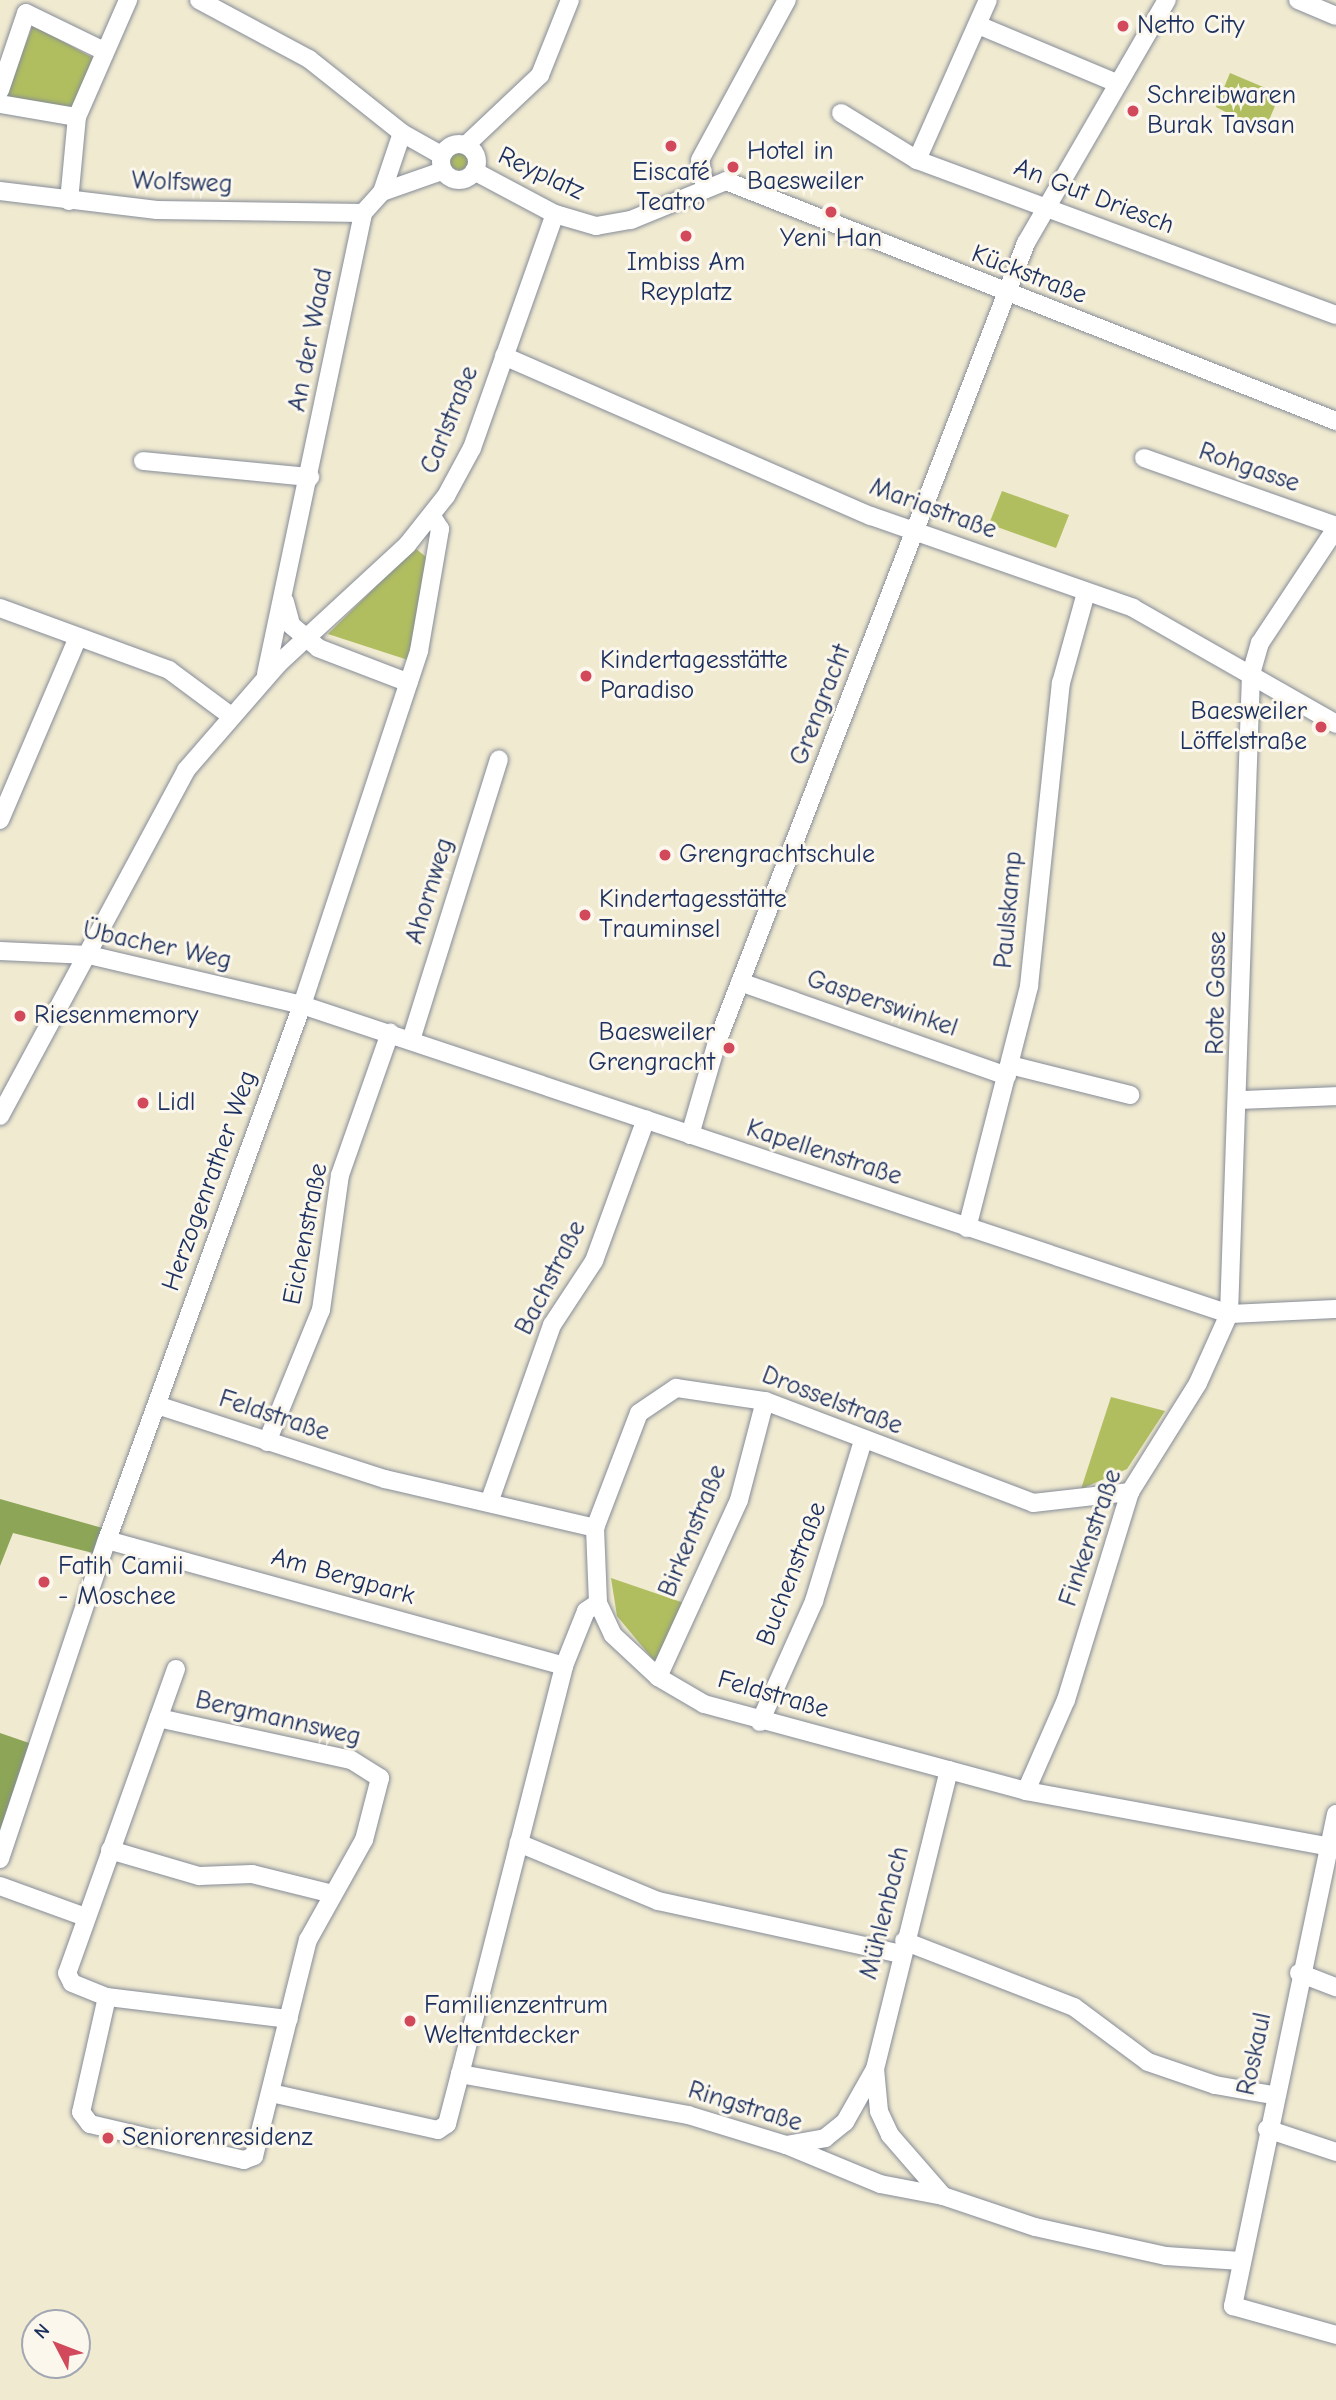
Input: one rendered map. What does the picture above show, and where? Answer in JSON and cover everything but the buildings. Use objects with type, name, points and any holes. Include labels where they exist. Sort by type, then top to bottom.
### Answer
[{"type":"street","points":[[69,201],[77,117],[128,0]]},
{"type":"street","points":[[199,0],[309,59],[442,163],[454,180],[474,171],[476,158],[466,145]]},
{"type":"street","points":[[363,213],[383,192],[442,163],[451,145],[466,145],[540,75],[568,4],[550,0]]},
{"type":"street","points":[[705,188],[700,160],[788,0]]},
{"type":"street","points":[[917,160],[988,0]]},
{"type":"street","name":"Grengracht","points":[[690,1135],[740,982],[918,530],[1004,295],[1044,204],[1114,82],[1167,0]]},
{"type":"street","points":[[1298,0],[1327,9]]},
{"type":"street","points":[[0,90],[26,13],[104,51]]},
{"type":"street","points":[[978,25],[1114,82]]},
{"type":"street","points":[[0,104],[77,117]]},
{"type":"street","name":"An Gut Driesch","points":[[841,113],[917,160],[1044,204],[1336,315]]},
{"type":"street","points":[[383,192],[402,133]]},
{"type":"street","name":"Reyplatz","points":[[474,171],[555,214],[596,226],[617,224],[705,188]]},
{"type":"street","name":"Kückstraße","points":[[705,188],[726,181],[1004,295],[1336,421]]},
{"type":"street","name":"Wolfsweg","points":[[0,191],[157,210],[363,213]]},
{"type":"street","name":"An der Waad","points":[[259,690],[286,591],[363,213]]},
{"type":"street","name":"Carlstraße","points":[[0,1116],[89,955],[179,781],[231,716],[432,516],[472,448],[555,214]]},
{"type":"street","name":"Mariastraße","points":[[504,356],[723,456],[1086,593],[1133,608],[1336,724]]},
{"type":"street","name":"Rohgasse","points":[[1144,458],[1336,527]]},
{"type":"street","points":[[143,461],[310,477]]},
{"type":"street","name":"Herzogenrather Weg","points":[[0,1858],[107,1540],[302,1005],[409,683],[439,529],[432,516]]},
{"type":"street","name":"Rote Gasse","points":[[1229,1314],[1241,1100],[1251,674],[1260,643],[1336,527]]},
{"type":"street","name":"An der Waad","points":[[286,591],[288,619],[307,639]]},
{"type":"street","name":"Paulskamp","points":[[967,1228],[1029,986],[1061,683],[1086,593]]},
{"type":"street","points":[[0,608],[169,670],[231,716]]},
{"type":"street","points":[[0,820],[78,637]]},
{"type":"street","points":[[307,639],[325,652],[409,683]]},
{"type":"street","name":"Carlstraße","points":[[259,690],[304,656],[325,652]]},
{"type":"street","name":"Ahornweg","points":[[411,1040],[499,759]]},
{"type":"street","name":"Übacher Weg","points":[[0,951],[89,955],[302,1005]]},
{"type":"street","name":"Gasperswinkel","points":[[740,982],[1009,1071],[1130,1095]]},
{"type":"street","name":"Kapellenstraße","points":[[302,1005],[1229,1314],[1336,1308]]},
{"type":"street","name":"Eichenstraße","points":[[267,1442],[321,1310],[340,1175],[390,1033]]},
{"type":"street","points":[[1241,1100],[1336,1096]]},
{"type":"street","name":"Bachstraße","points":[[490,1500],[552,1325],[594,1261],[646,1119]]},
{"type":"street","name":"Finkenstraße","points":[[1026,1791],[1066,1700],[1130,1492],[1198,1383],[1229,1314]]},
{"type":"street","name":"Drosselstraße","points":[[595,1528],[639,1413],[649,1402],[676,1388],[727,1391],[765,1401],[863,1441],[1033,1503],[1130,1492]]},
{"type":"street","name":"Birkenstraße","points":[[658,1677],[739,1500],[765,1401]]},
{"type":"street","name":"Feldstraße","points":[[157,1405],[385,1479],[490,1500],[595,1528],[598,1602],[614,1635],[658,1677],[704,1704],[760,1722],[1026,1791],[1327,1846]]},
{"type":"street","name":"Buchenstraße","points":[[760,1722],[814,1601],[863,1441]]},
{"type":"street","name":"Am Bergpark","points":[[107,1540],[564,1666]]},
{"type":"street","points":[[271,2093],[438,2130],[447,2124],[564,1666],[586,1611],[598,1602]]},
{"type":"street","name":"Bergmannsweg","points":[[176,1669],[67,1973],[72,1983],[107,1997],[289,2019]]},
{"type":"street","name":"Bergmannsweg","points":[[107,1997],[81,2112],[90,2124],[244,2160],[254,2156],[308,1940],[329,1893],[364,1840],[380,1778],[351,1760],[159,1718]]},
{"type":"street","name":"Mühlenbach","points":[[786,2145],[825,2138],[845,2122],[875,2069],[902,1947],[949,1770]]},
{"type":"street","name":"Roskaul","points":[[1336,1814],[1273,2095],[1234,2306],[1336,2335]]},
{"type":"street","points":[[519,1843],[658,1901],[902,1947],[1074,2007],[1148,2062],[1215,2085],[1273,2095]]},
{"type":"street","points":[[110,1850],[199,1875],[252,1874],[329,1893]]},
{"type":"street","points":[[0,1886],[85,1917]]},
{"type":"street","points":[[1299,1973],[1336,1987]]},
{"type":"street","name":"Mühlenbach","points":[[875,2069],[879,2111],[890,2135],[943,2196]]},
{"type":"street","name":"Ringstraße","points":[[460,2074],[688,2115],[786,2145],[880,2184],[943,2196],[1035,2227],[1166,2256],[1241,2261]]},
{"type":"street","points":[[1267,2129],[1336,2152]]},
{"type":"green space","points":[[33,25],[93,58],[74,111],[4,100]]},
{"type":"green space","points":[[1230,73],[1280,94],[1264,132],[1216,107]]},
{"type":"green space","points":[[459,150],[466,153],[469,160],[466,167],[459,170],[452,167],[449,160],[452,153]]},
{"type":"green space","points":[[1002,491],[1069,515],[1056,548],[989,524]]},
{"type":"green space","points":[[415,548],[426,557],[426,568],[408,660],[328,634]]},
{"type":"green space","points":[[1111,1397],[1165,1411],[1127,1469],[1081,1489]]},
{"type":"green space","points":[[0,1499],[106,1529],[97,1554],[13,1533],[0,1566]]},
{"type":"green space","points":[[611,1578],[687,1604],[656,1663],[617,1616]]},
{"type":"green space","points":[[0,1733],[32,1744],[0,1839]]},
{"type":"place","name":"Netto City","points":[[1123,26]]},
{"type":"place","name":"Schreibwaren Burak Tavsan","points":[[1133,111]]},
{"type":"place","name":"Eiscafé Teatro","points":[[671,146]]},
{"type":"place","name":"Hotel in Baesweiler","points":[[733,167]]},
{"type":"place","name":"Yeni Han","points":[[831,212]]},
{"type":"place","name":"Imbiss Am Reyplatz","points":[[686,236]]},
{"type":"place","name":"Kindertagesstätte Paradiso","points":[[586,676]]},
{"type":"place","name":"Baesweiler Löffelstraße","points":[[1321,727]]},
{"type":"place","name":"Grengrachtschule","points":[[665,855]]},
{"type":"place","name":"Kindertagesstätte Trauminsel","points":[[585,915]]},
{"type":"place","name":"Riesenmemory","points":[[20,1016]]},
{"type":"place","name":"Baesweiler Grengracht","points":[[729,1048]]},
{"type":"place","name":"Lidl","points":[[143,1103]]},
{"type":"place","name":"Fatih Camii - Moschee","points":[[44,1582]]},
{"type":"place","name":"Familienzentrum Weltentdecker","points":[[410,2021]]},
{"type":"place","name":"Seniorenresidenz","points":[[108,2138]]}]
